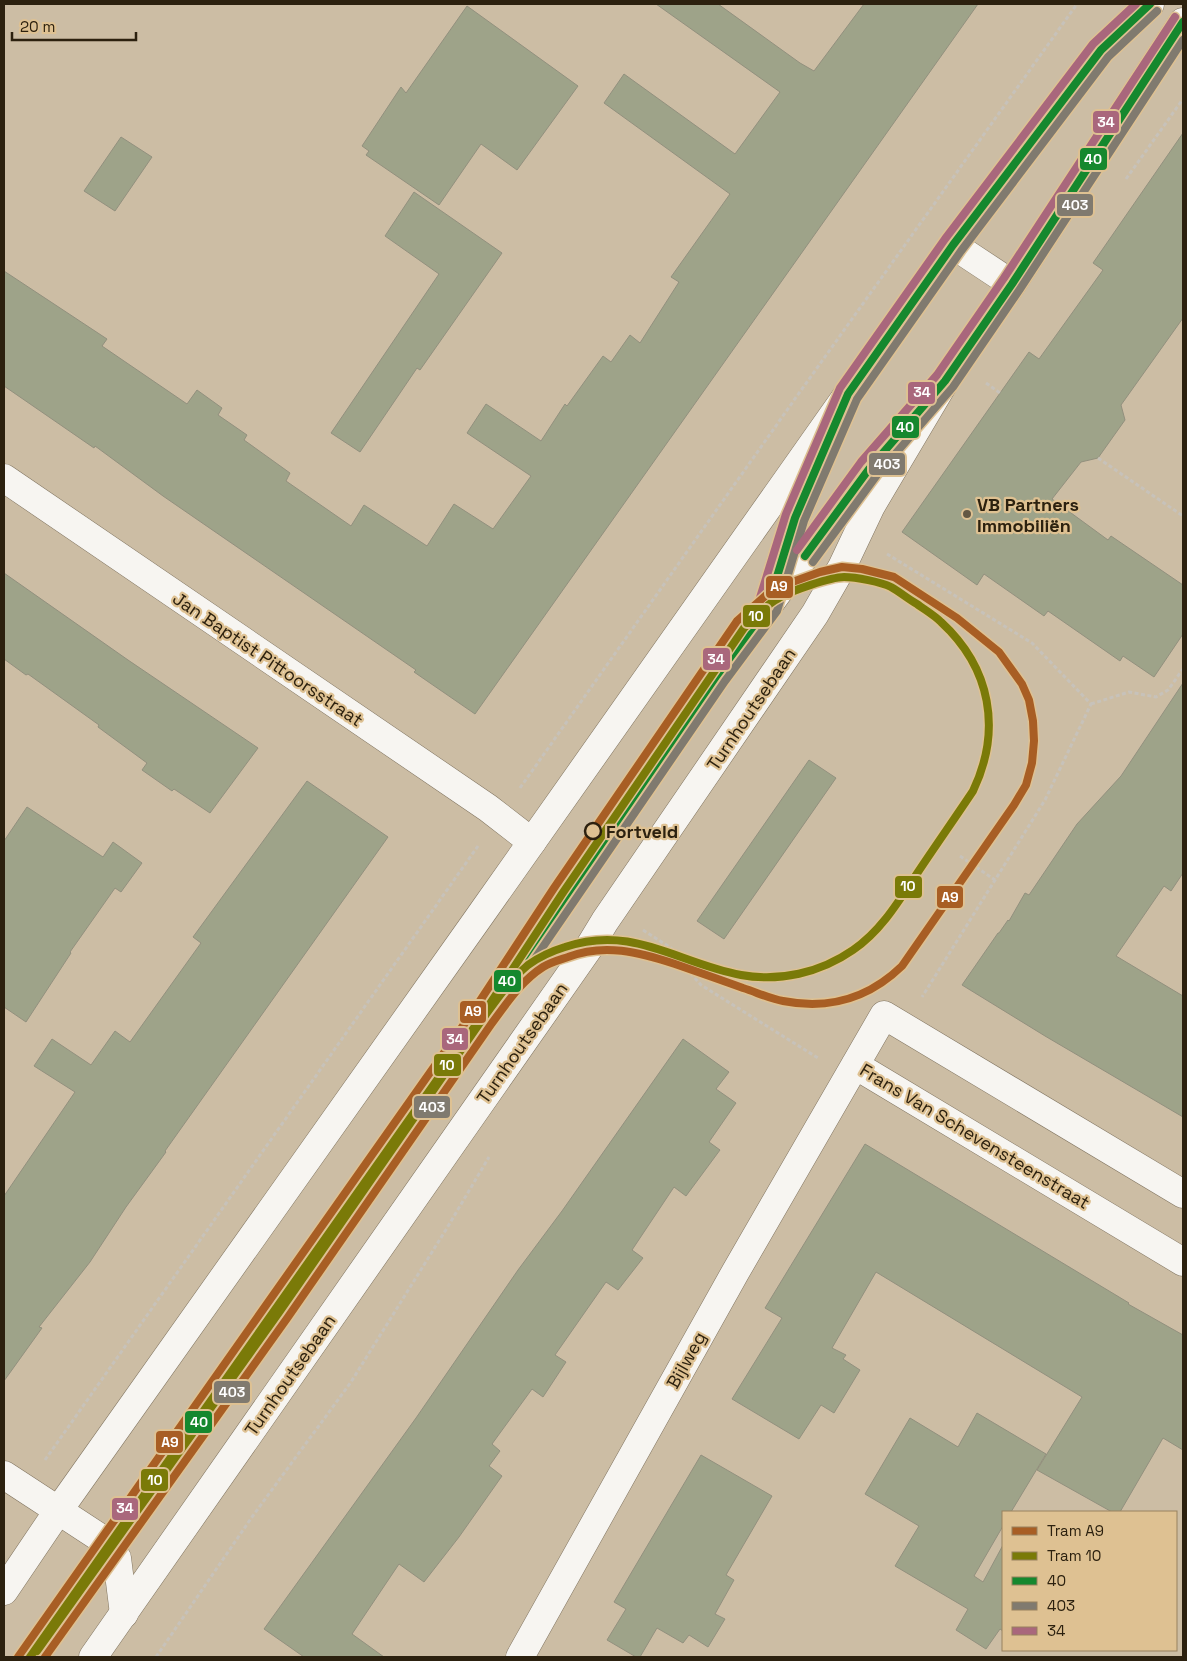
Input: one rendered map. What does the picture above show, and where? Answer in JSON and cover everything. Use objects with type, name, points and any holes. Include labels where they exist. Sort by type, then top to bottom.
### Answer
[{"type":"main road","name":"Turnhoutsebaan","points":[[4,1590],[952,245],[1100,50],[1150,4]]},
{"type":"main road","name":"Turnhoutsebaan","points":[[93,1657],[588,949],[605,921],[815,614],[842,567],[871,506],[945,381],[1012,284],[1183,22]]},
{"type":"main road","points":[[952,245],[1012,284]]},
{"type":"main road","name":"Turnhoutsebaan","points":[[32,1657],[482,1018],[717,675],[869,469],[945,381]]},
{"type":"main road","name":"Turnhoutsebaan","points":[[768,606],[795,518],[848,394]]},
{"type":"main road","name":"Jan Baptist Pittoorsstraat","points":[[4,478],[499,816],[532,842]]},
{"type":"main road","name":"Frans Van Schevensteenstraat","points":[[1183,1194],[884,1015],[855,1065],[1183,1262]]},
{"type":"main road","name":"Bijlweg","points":[[520,1657],[736,1271],[855,1065]]},
{"type":"main road","points":[[14,1482],[102,1539],[117,1558],[124,1614]]},
{"type":"path","points":[[14,1482],[499,816],[1077,4]]},
{"type":"path","points":[[982,381],[1000,393]]},
{"type":"path","points":[[1098,458],[1183,516]]},
{"type":"path","points":[[882,552],[1032,643],[1091,704]]},
{"type":"path","points":[[903,1027],[1045,800],[1091,704],[1129,692],[1156,697],[1168,690],[1183,669]]},
{"type":"path","points":[[960,856],[995,880]]},
{"type":"path","points":[[605,921],[623,932],[644,930],[671,948],[702,985],[825,1062],[855,1065]]},
{"type":"building","points":[[656,4],[718,4],[814,71],[864,4],[978,4],[475,714],[414,672],[416,670],[163,496],[95,446],[94,448],[4,386],[4,271],[107,339],[102,346],[187,404],[197,390],[222,408],[218,415],[247,435],[244,440],[290,473],[286,481],[351,526],[364,505],[427,546],[454,504],[493,529],[531,476],[467,433],[486,404],[541,441],[565,404],[567,406],[603,356],[611,362],[630,335],[640,343],[679,282],[671,277],[730,194],[604,103],[624,74],[735,154],[780,92]]},
{"type":"building","points":[[467,6],[578,86],[517,170],[481,144],[439,205],[366,155],[369,151],[362,146],[401,87],[406,93]]},
{"type":"building","points":[[1183,133],[1183,318],[1121,405],[1125,420],[1098,458],[1081,462],[1052,499],[1108,540],[1111,536],[1183,585],[1183,634],[1154,677],[1123,656],[1120,661],[1048,611],[1044,616],[984,574],[977,585],[902,532],[1029,352],[1039,359],[1103,270],[1093,263]]},
{"type":"building","points":[[121,137],[152,157],[115,211],[84,191]]},
{"type":"building","points":[[414,192],[502,253],[420,370],[417,368],[360,452],[331,433],[439,274],[385,236]]},
{"type":"building","points":[[4,573],[258,748],[210,813],[174,789],[172,791],[142,770],[147,763],[98,727],[99,725],[4,659]]},
{"type":"building","points":[[1183,683],[1183,873],[1171,891],[1164,886],[1116,956],[1183,996],[1183,1117],[962,985],[998,933],[1009,921],[1025,893],[1029,895],[1077,824],[1121,776]]},
{"type":"building","points":[[809,760],[836,778],[724,939],[697,921]]},
{"type":"building","points":[[307,781],[388,837],[165,1151],[90,1262],[39,1327],[42,1328],[4,1381],[4,1196],[75,1092],[34,1066],[52,1039],[91,1065],[115,1031],[130,1042],[201,943],[193,937]]},
{"type":"building","points":[[27,807],[103,857],[113,842],[142,863],[121,892],[115,888],[70,952],[26,1022],[4,1007],[4,841]]},
{"type":"building","points":[[683,1039],[729,1072],[716,1089],[736,1103],[709,1142],[720,1150],[686,1196],[674,1187],[632,1250],[643,1258],[618,1290],[606,1282],[555,1355],[566,1362],[543,1397],[532,1389],[492,1444],[500,1451],[489,1466],[502,1476],[459,1537],[424,1582],[399,1564],[352,1634],[384,1657],[304,1657],[264,1629],[416,1418],[518,1270],[562,1211]]},
{"type":"building","points":[[865,1144],[1128,1304],[1183,1335],[1183,1450],[1163,1438],[1121,1511],[1110,1511],[1037,1470],[1082,1397],[876,1272],[832,1348],[846,1355],[843,1359],[860,1370],[834,1413],[821,1405],[799,1439],[732,1399],[782,1318],[765,1308]]},
{"type":"building","points":[[977,1413],[1046,1454],[1012,1511],[1002,1511],[1002,1528],[974,1576],[983,1582],[1002,1547],[1002,1630],[1000,1629],[986,1649],[956,1630],[968,1609],[895,1566],[919,1526],[865,1494],[910,1418],[958,1447]]},
{"type":"building","points":[[701,1455],[772,1496],[726,1575],[734,1580],[715,1614],[725,1619],[708,1647],[689,1635],[683,1643],[657,1628],[640,1657],[636,1657],[607,1640],[626,1609],[614,1602]]},
{"type":"tram line","name":"A9","points":[[18,1657],[472,1013],[554,888],[737,621],[773,589],[820,572],[842,567],[862,569],[894,577],[957,618],[999,652],[1022,684],[1029,700],[1034,741],[1032,763],[1026,785],[902,966],[889,977],[862,994],[847,999],[816,1004],[773,999],[662,960],[622,951],[608,950],[581,953],[552,962],[535,973],[515,993],[492,1023],[288,1317],[45,1657]]},
{"type":"tram line","name":"10","points":[[30,1657],[480,1019],[562,894],[744,628],[770,604],[784,595],[801,588],[844,577],[868,580],[891,587],[938,619],[958,640],[971,659],[981,680],[987,701],[989,723],[987,745],[982,768],[973,791],[881,925],[853,950],[827,965],[799,974],[784,976],[755,977],[741,975],[654,948],[612,940],[589,941],[555,950],[537,959],[521,971],[484,1017],[280,1311],[37,1651]]},
{"type":"transit line","name":"34","points":[[24,1651],[270,1304],[474,1012],[709,669],[759,601],[786,514],[840,388],[945,239],[1093,44],[1136,4]]},
{"type":"transit line","name":"40","points":[[32,1657],[278,1310],[482,1018],[717,675],[768,606],[795,518],[848,394],[953,245],[1101,50],[1150,4]]},
{"type":"transit line","name":"403","points":[[44,1657],[286,1316],[490,1024],[725,681],[777,611],[804,521],[857,399],[961,251],[1108,57],[1157,11]]},
{"type":"transit line","name":"34","points":[[797,550],[861,462],[937,375],[1004,278],[1175,17]]},
{"type":"transit line","name":"40","points":[[805,556],[869,469],[945,381],[1012,284],[1183,22]]},
{"type":"transit line","name":"403","points":[[813,562],[877,475],[953,387],[1020,289],[1183,40]]},
{"type":"place","name":"VB Partners Immobiliën","points":[[967,514]]},
{"type":"place","name":"Fortveld","points":[[593,831]]}]
